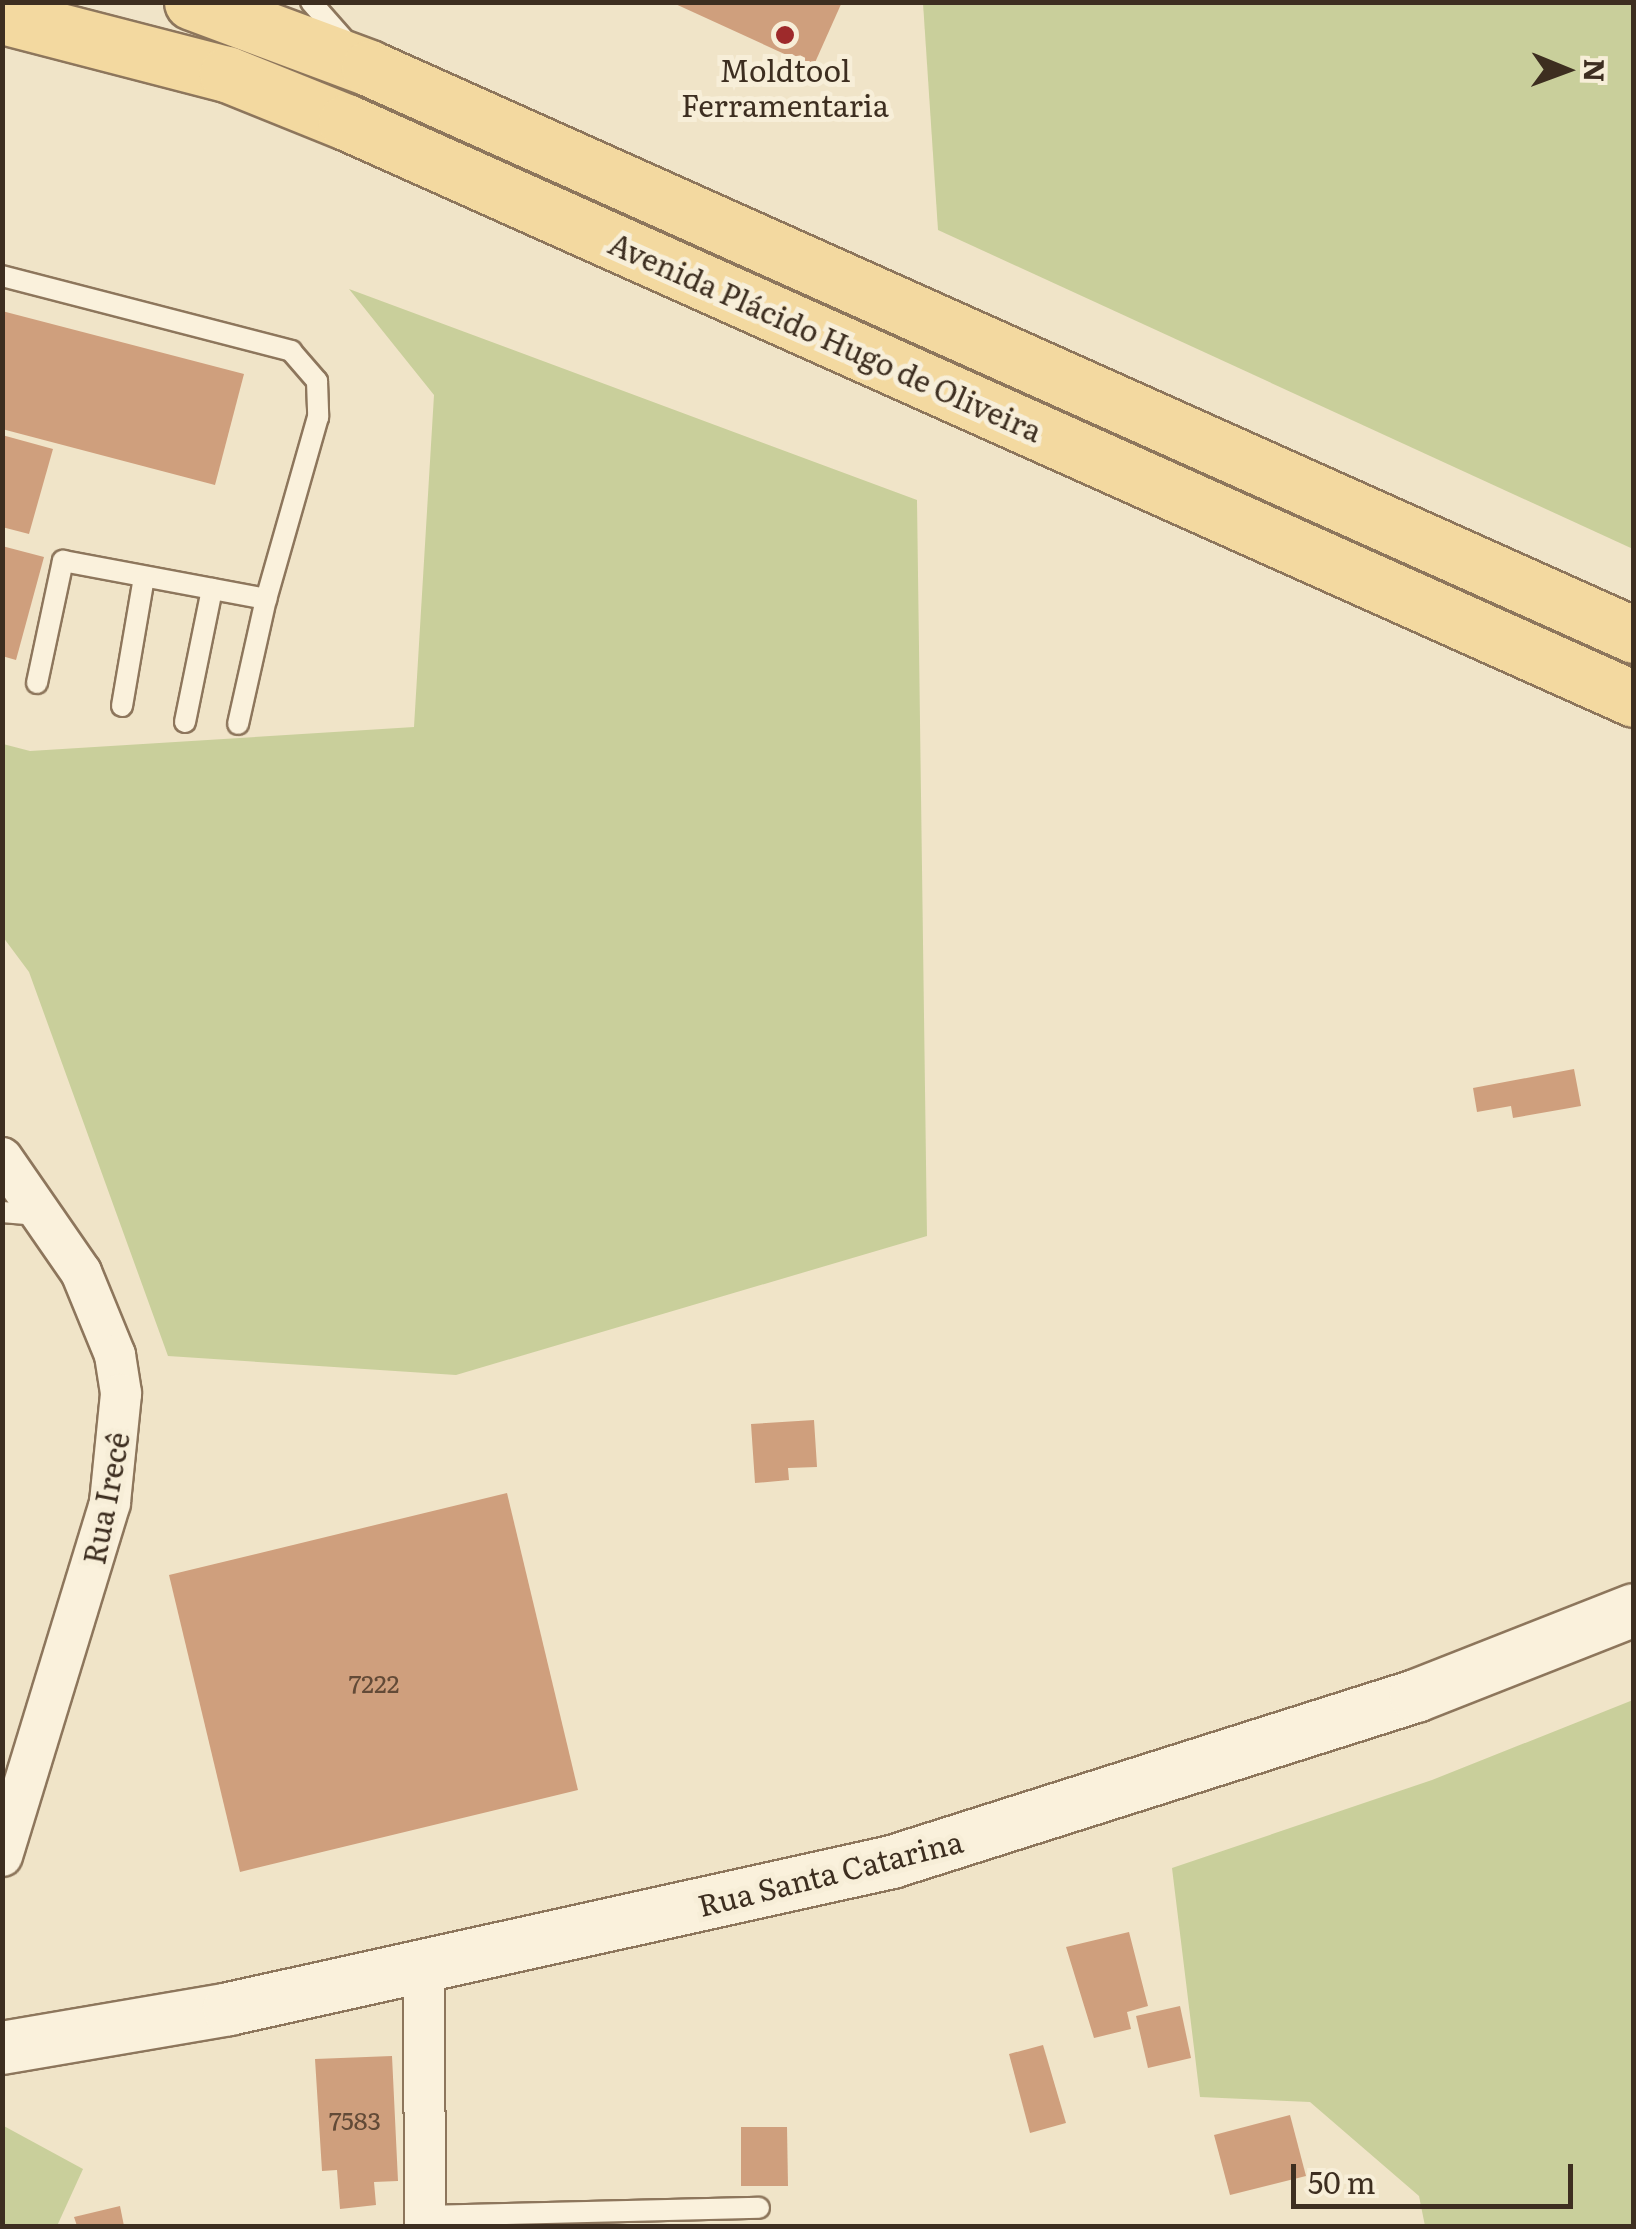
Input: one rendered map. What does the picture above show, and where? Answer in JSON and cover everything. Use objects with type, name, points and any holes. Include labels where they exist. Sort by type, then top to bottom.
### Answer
[{"type":"main road","name":"Avenida Plácido Hugo de Oliveira","points":[[192,2],[370,68],[1634,635]]},
{"type":"main road","name":"Avenida Plácido Hugo de Oliveira","points":[[2,16],[124,42],[346,122],[1634,700]]},
{"type":"street","name":"Rua Irecê","points":[[2,1158],[20,1214],[81,1272],[110,1340],[121,1394],[119,1449],[88,1586],[2,1856]]},
{"type":"street","name":"Rua Santa Catarina","points":[[2,2048],[424,1967],[892,1862],[1416,1696],[1634,1610]]},
{"type":"street","points":[[424,1967],[424,2221]]},
{"type":"lane","points":[[311,2],[370,68]]},
{"type":"lane","points":[[2,276],[291,352],[317,380],[318,417],[266,599],[238,724]]},
{"type":"lane","points":[[37,683],[63,561],[266,599]]},
{"type":"lane","points":[[122,706],[144,577]]},
{"type":"lane","points":[[186,722],[212,589]]},
{"type":"lane","points":[[424,2221],[758,2208]]},
{"type":"green space","points":[[923,3],[1633,3],[1633,549],[938,230]]},
{"type":"green space","points":[[349,289],[917,500],[927,1236],[456,1375],[168,1356],[29,972],[3,937],[3,744],[30,751],[414,727],[434,395]]},
{"type":"green space","points":[[1633,1700],[1633,2226],[1425,2226],[1419,2196],[1310,2102],[1200,2097],[1172,1868],[1432,1780]]},
{"type":"green space","points":[[2,2125],[83,2169],[57,2226],[3,2226]]},
{"type":"building","name":"Moldtool Ferramentaria","points":[[671,2],[842,2],[813,67]]},
{"type":"building","points":[[2,311],[244,374],[215,485],[2,429]]},
{"type":"building","points":[[2,435],[53,449],[29,534],[2,527]]},
{"type":"building","points":[[2,546],[44,557],[16,660],[2,656]]},
{"type":"building","points":[[1574,1069],[1581,1106],[1513,1118],[1511,1106],[1477,1112],[1473,1088]]},
{"type":"building","points":[[814,1420],[817,1467],[788,1468],[789,1480],[755,1483],[751,1424]]},
{"type":"building","points":[[507,1493],[578,1790],[240,1872],[169,1575]]},
{"type":"building","points":[[1129,1932],[1148,2006],[1127,2012],[1131,2029],[1094,2038],[1066,1947]]},
{"type":"building","points":[[1180,2006],[1191,2058],[1148,2068],[1136,2016]]},
{"type":"building","points":[[1043,2045],[1066,2123],[1030,2133],[1009,2054]]},
{"type":"building","points":[[392,2056],[398,2181],[374,2182],[376,2205],[340,2209],[337,2170],[322,2171],[315,2059]]},
{"type":"building","points":[[1290,2115],[1306,2176],[1230,2195],[1214,2135]]},
{"type":"building","points":[[741,2127],[787,2127],[788,2186],[741,2186]]},
{"type":"building","points":[[120,2206],[124,2226],[77,2226],[74,2217]]},
{"type":"place","name":"Moldtool Ferramentaria","points":[[785,35]]}]
